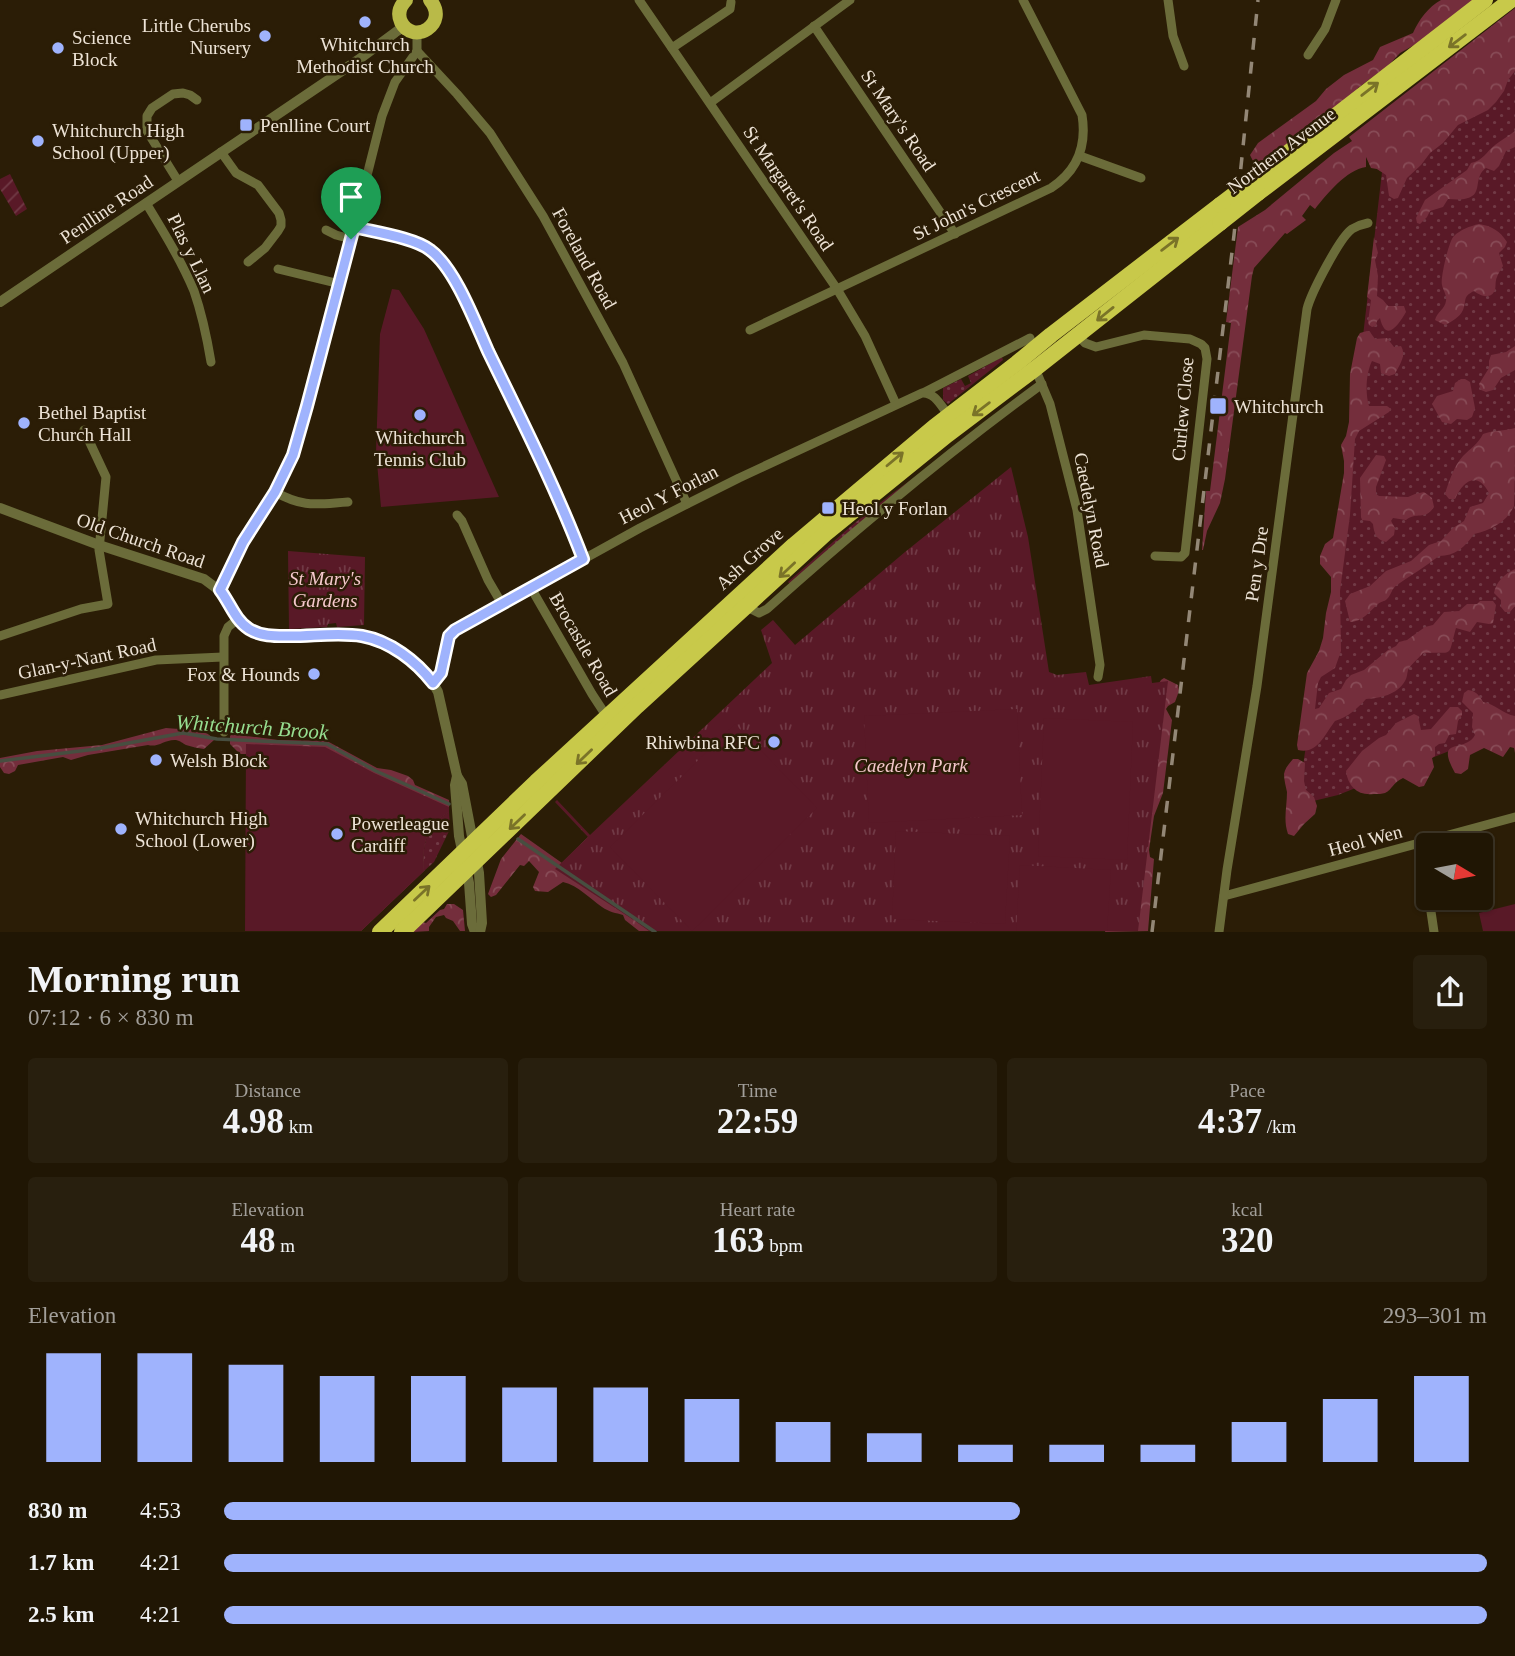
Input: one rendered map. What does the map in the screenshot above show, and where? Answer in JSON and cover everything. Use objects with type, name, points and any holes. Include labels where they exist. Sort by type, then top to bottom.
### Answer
[{"type":"highway","name":"Northern Avenue","points":[[1073,328],[1220,205],[1485,0]]},
{"type":"highway","name":"Northern Avenue","points":[[1073,328],[1220,223],[1511,0]]},
{"type":"highway","name":"Ash Grove","points":[[470,857],[852,512],[1073,328]]},
{"type":"highway","name":"Ash Grove","points":[[470,857],[536,782],[794,545],[949,416],[1031,362]]},
{"type":"highway","points":[[380,932],[470,857]]},
{"type":"highway","points":[[402,932],[470,857]]},
{"type":"main road","points":[[402,1],[400,16],[411,29],[427,30],[435,21],[434,1]]},
{"type":"street","name":"St Margaret's Road","points":[[639,0],[837,289],[864,336],[896,404]]},
{"type":"street","points":[[710,103],[850,0]]},
{"type":"street","points":[[1023,0],[1082,115],[1084,136],[1080,156],[1141,178]]},
{"type":"street","points":[[1168,0],[1173,36],[1184,66]]},
{"type":"street","points":[[1308,55],[1325,29],[1336,0]]},
{"type":"street","points":[[672,48],[730,9],[731,2]]},
{"type":"street","name":"St Mary's Road","points":[[814,26],[955,234]]},
{"type":"street","points":[[220,590],[243,542],[275,492],[300,433],[378,129],[395,82],[417,51],[411,29]]},
{"type":"street","name":"Penlline Road","points":[[0,302],[358,60],[411,29]]},
{"type":"street","name":"Foreland Road","points":[[417,51],[490,133],[543,216],[623,363],[687,503]]},
{"type":"street","points":[[178,181],[147,131],[148,112],[173,94],[183,93],[197,100]]},
{"type":"street","points":[[221,152],[236,173],[258,185],[279,213],[281,220],[281,226],[265,248],[248,262]]},
{"type":"street","name":"St John's Crescent","points":[[750,330],[1051,188],[1066,176],[1080,156]]},
{"type":"street","name":"Plas y Llan","points":[[146,203],[195,294],[211,362]]},
{"type":"street","name":"Pen y Dre","points":[[1219,932],[1253,712],[1307,309],[1314,289],[1346,234],[1351,229],[1368,223]]},
{"type":"street","points":[[354,227],[423,245],[435,253],[444,265],[487,347],[583,559]]},
{"type":"street","points":[[326,230],[351,239]]},
{"type":"street","points":[[278,269],[340,284]]},
{"type":"street","name":"Curlew Close","points":[[1073,328],[1085,343],[1094,346],[1151,335],[1196,341],[1205,348],[1207,359],[1185,553],[1181,557],[1155,556]]},
{"type":"street","name":"Heol Y Forlan","points":[[433,683],[441,673],[451,634],[502,604],[687,503],[925,392],[1030,338]]},
{"type":"street","name":"Caedelyn Road","points":[[1031,362],[1050,404],[1079,519],[1100,665],[1098,677]]},
{"type":"street","name":"Ash Grove","points":[[748,604],[759,613],[767,609],[913,483],[1042,384]]},
{"type":"street","points":[[925,392],[933,395],[949,416]]},
{"type":"street","points":[[0,636],[81,609],[108,604],[99,545],[106,477],[84,430]]},
{"type":"street","points":[[275,492],[291,501],[306,504],[348,502]]},
{"type":"street","name":"Old Church Road","points":[[0,508],[99,545],[208,581],[220,590],[238,619]]},
{"type":"street","points":[[457,515],[463,521],[483,569],[502,604]]},
{"type":"street","name":"Brocastle Road","points":[[531,588],[607,717]]},
{"type":"street","points":[[225,732],[223,636],[238,619],[252,631],[269,635],[355,635],[372,639],[397,650],[411,660],[433,683],[440,701],[457,776],[455,785],[459,836],[480,873],[482,923],[477,932]]},
{"type":"street","name":"Glan-y-Nant Road","points":[[0,695],[156,660],[223,657]]},
{"type":"street","name":"Heol Wen","points":[[1457,833],[1515,817]]},
{"type":"street","name":"Heol Wen","points":[[1224,896],[1416,844]]},
{"type":"street","points":[[1430,910],[1433,932]]},
{"type":"green space","points":[[1441,0],[1479,0],[1400,53],[1355,93],[1262,163],[1253,161],[1250,155],[1258,143],[1316,101],[1344,75],[1373,60],[1380,47],[1413,33],[1424,14]]},
{"type":"green space","points":[[1515,8],[1515,71],[1504,91],[1488,110],[1458,125],[1407,178],[1398,198],[1389,196],[1386,175],[1371,168],[1366,157],[1366,167],[1344,178],[1315,209],[1310,205],[1302,216],[1306,220],[1285,233],[1254,268],[1225,479],[1220,503],[1207,531],[1202,550],[1206,491],[1210,491],[1231,323],[1226,322],[1238,227],[1265,210],[1352,141],[1349,137]]},
{"type":"green space","points":[[1515,18],[1515,725],[1338,795],[1297,805],[1316,680],[1329,654],[1382,172],[1377,169]]},
{"type":"green space","points":[[1515,131],[1515,147],[1506,151],[1494,171],[1486,168],[1481,173],[1477,190],[1470,198],[1448,199],[1443,207],[1430,211],[1420,224],[1417,223],[1416,218],[1425,200]]},
{"type":"green space","points":[[10,174],[27,209],[16,216],[0,189],[0,179]]},
{"type":"green space","points":[[1479,224],[1495,230],[1507,242],[1499,253],[1503,266],[1496,279],[1495,290],[1488,296],[1474,291],[1470,293],[1460,315],[1445,325],[1435,320],[1446,301],[1442,281],[1450,244],[1459,232]]},
{"type":"green space","points":[[1374,237],[1378,253],[1375,260],[1378,276],[1377,296],[1388,306],[1404,306],[1406,312],[1389,331],[1380,318],[1376,326],[1372,327],[1368,322],[1371,300],[1367,297]]},
{"type":"green space","name":"Whitchurch Tennis Club","points":[[392,289],[399,290],[424,329],[499,497],[381,507],[376,452],[380,334]]},
{"type":"green space","points":[[1367,331],[1375,339],[1387,338],[1394,347],[1401,346],[1403,357],[1395,374],[1389,376],[1381,373],[1380,364],[1372,361],[1368,371],[1369,406],[1387,406],[1391,409],[1359,431],[1355,439],[1350,515],[1340,591],[1341,651],[1335,668],[1321,677],[1318,683],[1315,709],[1319,708],[1329,693],[1341,689],[1351,675],[1364,670],[1399,642],[1433,625],[1444,612],[1459,611],[1467,604],[1477,604],[1480,601],[1493,601],[1496,605],[1493,623],[1477,622],[1470,632],[1456,628],[1448,652],[1423,653],[1408,670],[1406,680],[1398,690],[1382,697],[1366,699],[1352,712],[1335,721],[1315,746],[1305,751],[1298,750],[1307,673],[1323,638],[1331,592],[1331,577],[1320,564],[1320,556],[1325,544],[1333,538],[1344,473],[1341,445],[1349,422],[1350,374],[1357,338],[1360,333]]},
{"type":"green space","points":[[1515,346],[1515,370],[1501,378],[1493,390],[1481,390],[1479,384],[1489,368],[1491,355],[1506,352]]},
{"type":"green space","points":[[1002,357],[1003,360],[948,404],[943,400],[943,388],[961,379],[965,386],[971,383],[968,376]]},
{"type":"green space","points":[[1461,379],[1470,382],[1475,408],[1472,417],[1467,420],[1457,419],[1451,424],[1442,422],[1432,404],[1437,396],[1453,391],[1455,383]]},
{"type":"green space","points":[[1515,428],[1514,506],[1507,517],[1492,528],[1474,534],[1455,552],[1439,556],[1395,587],[1387,599],[1366,616],[1350,622],[1345,601],[1350,594],[1370,586],[1386,571],[1411,561],[1429,545],[1441,541],[1464,521],[1470,507],[1483,503],[1489,493],[1475,480],[1466,483],[1455,499],[1449,499],[1445,494],[1452,474],[1463,456],[1483,434]]},
{"type":"green space","points":[[1376,455],[1384,456],[1386,460],[1376,494],[1408,497],[1424,492],[1432,498],[1434,507],[1427,514],[1406,520],[1393,518],[1391,521],[1395,528],[1394,535],[1386,542],[1378,538],[1370,521],[1362,520],[1361,517],[1360,478]]},
{"type":"green space","name":"Caedelyn Park","points":[[1011,467],[1028,537],[1049,672],[1057,675],[1086,672],[1089,685],[1151,676],[1152,683],[1168,681],[1138,931],[649,931],[555,869],[588,837],[555,802],[557,800],[590,835],[772,663],[761,630],[773,620],[795,645]]},
{"type":"green space","points":[[912,479],[790,584],[788,582],[851,526]]},
{"type":"green space","name":"St Mary's Gardens","points":[[288,551],[365,557],[364,625],[337,627],[336,623],[328,624],[327,627],[289,629]]},
{"type":"green space","points":[[1515,569],[1515,606],[1510,612],[1505,612],[1501,607],[1501,600],[1494,593],[1501,579]]},
{"type":"green space","points":[[1164,678],[1178,685],[1179,691],[1175,702],[1166,709],[1172,720],[1163,793],[1154,816],[1149,850],[1150,857],[1154,859],[1148,931],[1105,932],[1156,688]]},
{"type":"green space","points":[[1468,690],[1477,694],[1483,702],[1515,716],[1515,753],[1514,748],[1510,747],[1503,757],[1484,748],[1470,755],[1468,769],[1461,774],[1455,773],[1448,754],[1449,749],[1465,744],[1475,735],[1472,727],[1473,713],[1462,702],[1464,693]]},
{"type":"green space","points":[[1450,707],[1458,707],[1462,711],[1456,734],[1449,735],[1445,743],[1435,747],[1435,756],[1432,758],[1434,767],[1424,786],[1419,787],[1403,778],[1385,793],[1363,794],[1352,786],[1346,771],[1362,751],[1386,735],[1396,723],[1414,714],[1418,716],[1421,730],[1431,729]]},
{"type":"green space","points":[[1017,709],[1022,815],[869,823],[864,716]]},
{"type":"green space","points":[[1044,718],[1133,722],[1127,860],[1038,856]]},
{"type":"green space","points":[[735,724],[817,808],[692,931],[610,847]]},
{"type":"green space","points":[[166,728],[205,732],[214,740],[204,749],[172,740],[71,760],[63,757],[18,765],[15,771],[9,774],[4,773],[0,767],[0,758],[37,751],[102,745]]},
{"type":"green space","name":"Powerleague Cardiff","points":[[232,734],[278,740],[327,741],[377,768],[408,776],[415,785],[449,800],[449,812],[435,824],[427,837],[424,871],[361,931],[250,754],[240,754],[230,744]]},
{"type":"green space","name":"Powerleague Cardiff","points":[[246,744],[325,747],[449,807],[449,812],[435,824],[427,837],[424,871],[361,931],[245,931]]},
{"type":"green space","points":[[1293,759],[1305,763],[1306,790],[1314,797],[1317,806],[1315,814],[1294,836],[1288,834],[1285,819],[1287,792],[1284,774]]},
{"type":"green space","points":[[449,812],[450,829],[434,862],[424,871],[427,837],[435,824]]},
{"type":"green space","points":[[896,831],[1010,836],[1005,924],[892,919]]},
{"type":"green space","points":[[521,834],[562,863],[588,837],[699,931],[639,931],[625,920],[623,915],[605,909],[579,889],[563,882],[548,892],[535,891],[533,887],[539,872],[529,861],[524,866],[520,865],[496,895],[491,897],[488,894],[501,859]]},
{"type":"green space","points":[[1020,865],[1111,870],[1107,931],[1016,931]]},
{"type":"green space","points":[[447,904],[454,904],[463,910],[465,931],[460,931],[453,921],[444,915],[436,917],[429,931],[412,932],[422,922],[426,923],[444,909]]},
{"type":"green space","points":[[1515,904],[1515,931],[1483,931],[1479,913]]},
{"type":"waterway","name":"Whitchurch Brook","points":[[0,761],[96,749],[183,733],[217,739],[327,744],[376,771],[449,804]]},
{"type":"waterway","points":[[518,839],[655,932]]},
{"type":"railway","points":[[1152,932],[1234,235],[1258,0]]},
{"type":"place","name":"Whitchurch Methodist Church","points":[[365,22]]},
{"type":"place","name":"Little Cherubs Nursery","points":[[265,36]]},
{"type":"place","name":"Science Block","points":[[58,48]]},
{"type":"place","name":"Penlline Court","points":[[246,125]]},
{"type":"place","name":"Whitchurch High School (Upper)","points":[[38,141]]},
{"type":"place","name":"Whitchurch","points":[[1218,406]]},
{"type":"place","name":"Whitchurch Tennis Club","points":[[420,415]]},
{"type":"place","name":"Bethel Baptist Church Hall","points":[[24,423]]},
{"type":"place","name":"Heol y Forlan","points":[[828,508]]},
{"type":"place","name":"Fox & Hounds","points":[[314,674]]},
{"type":"place","name":"Rhiwbina RFC","points":[[774,742]]},
{"type":"place","name":"Welsh Block","points":[[156,760]]},
{"type":"place","name":"Whitchurch High School (Lower)","points":[[121,829]]},
{"type":"place","name":"Powerleague Cardiff","points":[[337,834]]},
{"type":"route","points":[[354,227],[407,240],[429,248],[444,265],[466,303],[563,510],[583,559],[455,630],[449,636],[441,673],[433,683],[420,668],[397,650],[362,636],[282,636],[252,631],[238,619],[220,590],[243,542],[275,492],[293,455],[351,239],[354,227]]}]
